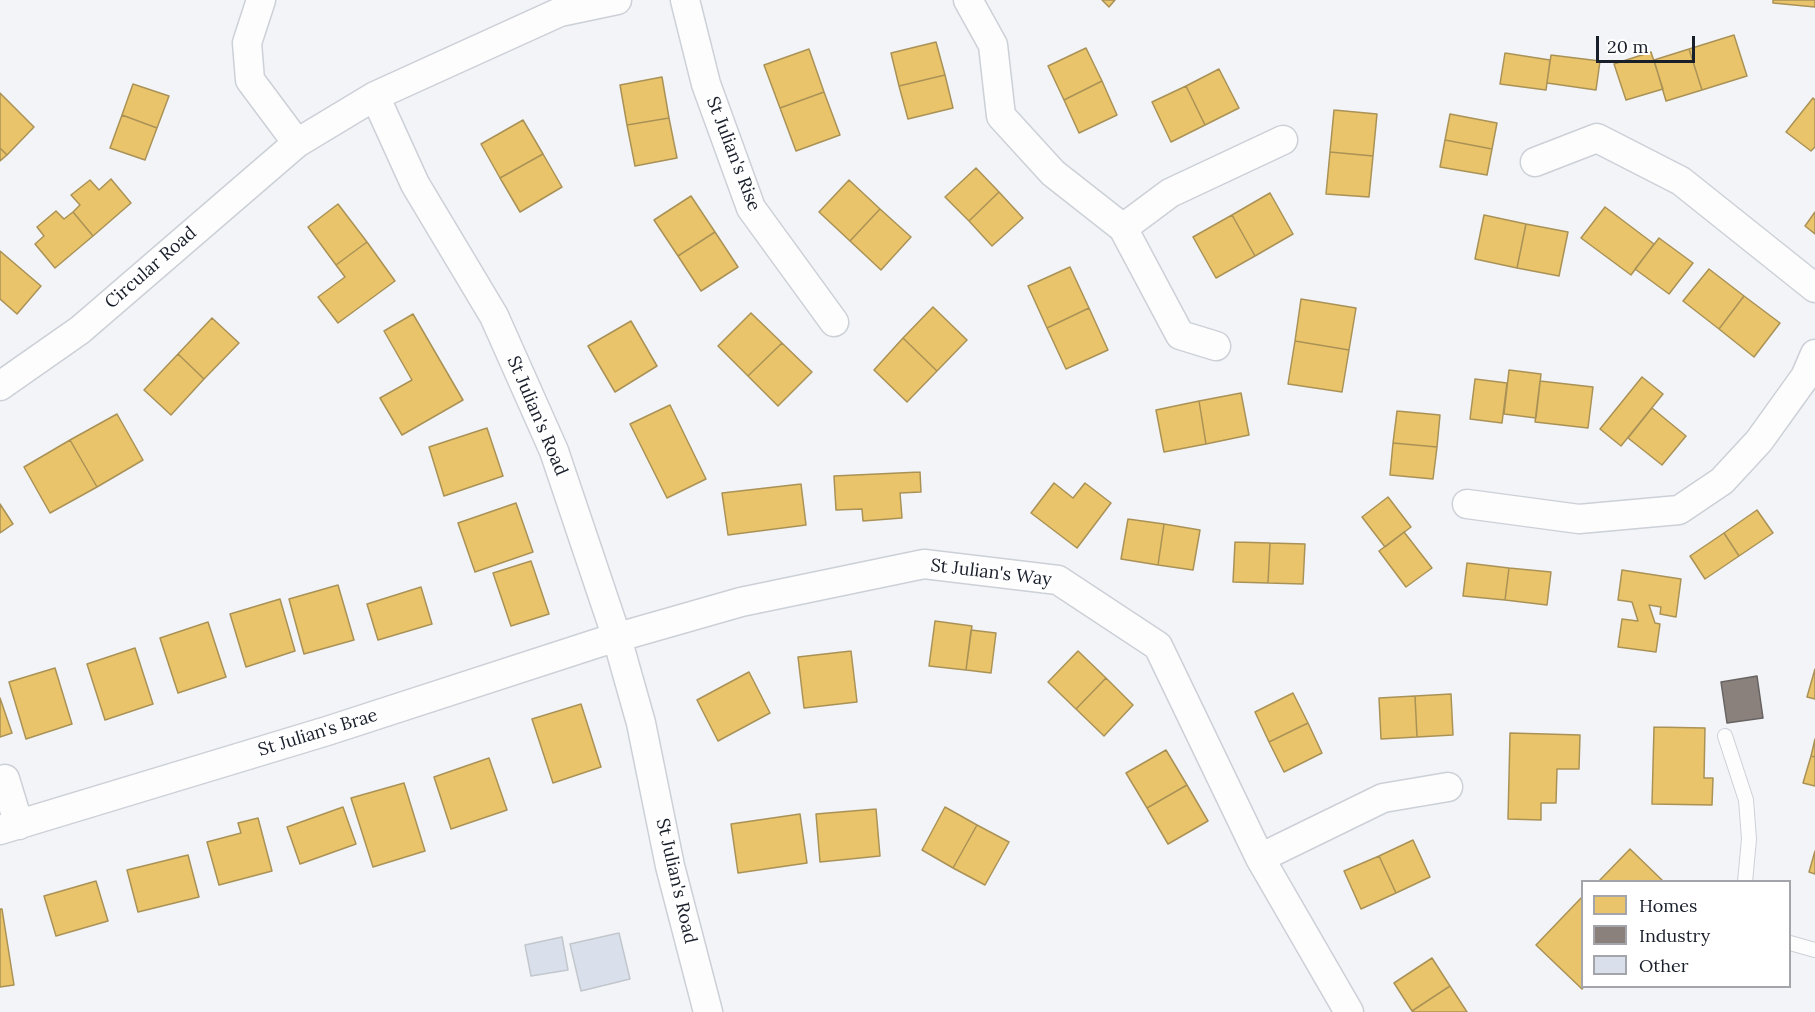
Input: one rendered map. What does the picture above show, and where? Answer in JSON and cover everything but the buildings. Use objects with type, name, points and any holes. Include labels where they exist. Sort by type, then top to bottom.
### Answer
[{"type":"street","points":[[261,0],[247,43],[250,80],[297,143]]},
{"type":"street","points":[[375,96],[560,12],[617,0]]},
{"type":"street","name":"St Julian's Rise","points":[[685,0],[706,84],[751,208],[834,322]]},
{"type":"street","points":[[968,0],[993,45],[1001,116],[1053,173],[1123,228],[1180,335],[1216,346]]},
{"type":"street","name":"Circular Road","points":[[3,380],[80,330],[297,143],[375,96]]},
{"type":"street","name":"St Julian's Road","points":[[375,96],[415,184],[494,315],[554,451],[617,638],[641,723],[670,866],[708,1012]]},
{"type":"street","points":[[1535,162],[1597,138],[1681,181],[1815,288]]},
{"type":"street","points":[[1123,228],[1170,193],[1282,140]]},
{"type":"street","points":[[1467,504],[1579,519],[1679,510],[1722,481],[1759,441],[1805,377],[1815,354]]},
{"type":"street","name":"St Julian's Way","points":[[617,638],[741,602],[924,564],[1058,580],[1158,646],[1260,858],[1349,1012]]},
{"type":"street","name":"St Julian's Brae","points":[[5,780],[9,827],[316,734],[617,638]]},
{"type":"street","points":[[1260,858],[1383,798],[1448,787]]},
{"type":"lane","points":[[1725,736],[1746,800],[1749,839],[1745,880]]},
{"type":"lane","points":[[1791,943],[1815,950]]}]
